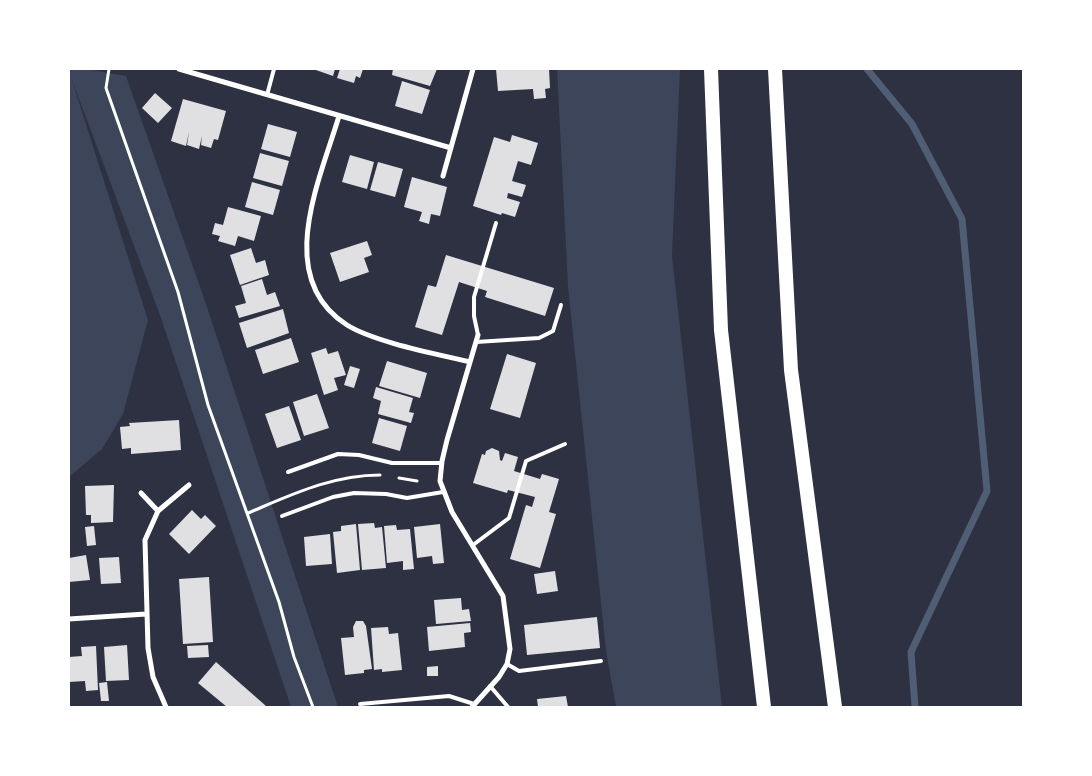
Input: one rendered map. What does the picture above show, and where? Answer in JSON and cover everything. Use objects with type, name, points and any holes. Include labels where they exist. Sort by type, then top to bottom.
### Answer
[{"type":"highway","points":[[711,69],[721,330],[764,707]]},
{"type":"highway","points":[[775,69],[791,370],[835,707]]},
{"type":"street","points":[[179,69],[451,148]]},
{"type":"street","points":[[443,176],[473,69]]},
{"type":"street","points":[[339,116],[306,232],[305,255],[313,286],[327,309],[347,326],[370,336],[470,362]]},
{"type":"street","points":[[473,705],[507,664],[510,650],[503,596],[452,512],[440,481],[442,463],[478,336]]},
{"type":"street","points":[[166,707],[153,677],[146,614],[145,540],[158,511],[189,485]]},
{"type":"street","points":[[141,493],[158,511]]},
{"type":"street","points":[[69,619],[146,614]]},
{"type":"lane","points":[[267,95],[274,69]]},
{"type":"lane","points":[[478,336],[474,316],[474,297],[496,223]]},
{"type":"lane","points":[[476,342],[539,338],[553,331],[561,306]]},
{"type":"lane","points":[[473,546],[509,518],[526,461],[565,444]]},
{"type":"lane","points":[[288,472],[338,454],[359,455],[392,463],[442,463]]},
{"type":"lane","points":[[282,516],[333,496],[354,493],[386,494],[407,498],[443,492]]},
{"type":"lane","points":[[507,664],[519,671],[601,662]]},
{"type":"lane","points":[[490,686],[508,707]]},
{"type":"lane","points":[[360,704],[449,696],[473,705]]},
{"type":"path","points":[[109,69],[106,88],[178,292],[208,405],[279,602],[294,657],[313,707]]},
{"type":"shaded area","points":[[69,69],[86,69],[126,76],[205,301],[338,707],[291,707],[161,318],[72,80],[148,320],[123,414],[102,449],[69,477]]},
{"type":"shaded area","points":[[557,69],[680,69],[672,256],[722,707],[616,707],[606,651],[568,287]]},
{"type":"building","points":[[313,69],[335,69],[333,76]]},
{"type":"building","points":[[340,69],[363,69],[360,78],[356,76],[354,83],[337,78]]},
{"type":"building","points":[[393,69],[437,69],[430,86],[392,75]]},
{"type":"building","points":[[496,69],[549,69],[550,88],[545,89],[546,98],[534,99],[533,89],[498,91]]},
{"type":"building","points":[[402,81],[430,90],[422,114],[395,106]]},
{"type":"building","points":[[155,93],[172,108],[158,123],[142,108]]},
{"type":"building","points":[[183,99],[226,111],[218,140],[214,139],[211,148],[201,145],[202,136],[199,149],[187,145],[189,132],[186,146],[171,141]]},
{"type":"building","points":[[268,124],[297,132],[290,157],[261,149]]},
{"type":"building","points":[[512,135],[538,143],[531,165],[518,161],[512,181],[526,185],[522,197],[508,193],[507,198],[520,202],[515,217],[502,213],[501,215],[473,206],[494,137],[510,142]]},
{"type":"building","points":[[260,153],[289,161],[282,186],[253,178]]},
{"type":"building","points":[[350,155],[374,162],[367,189],[342,182]]},
{"type":"building","points":[[378,162],[403,169],[395,197],[370,190]]},
{"type":"building","points":[[412,177],[447,187],[440,216],[431,214],[429,224],[419,221],[422,212],[404,207]]},
{"type":"building","points":[[252,182],[280,190],[273,215],[245,207]]},
{"type":"building","points":[[228,207],[261,216],[254,241],[238,236],[235,246],[218,241],[220,236],[212,234],[215,223],[223,225]]},
{"type":"building","points":[[367,241],[372,255],[364,258],[369,272],[340,282],[330,253]]},
{"type":"building","points":[[251,248],[256,263],[265,260],[269,275],[240,285],[230,255]]},
{"type":"building","points":[[446,255],[554,288],[545,316],[485,297],[487,291],[459,282],[442,335],[415,327],[428,285],[436,287]]},
{"type":"building","points":[[262,279],[267,295],[275,292],[280,306],[239,318],[235,306],[246,303],[241,286]]},
{"type":"building","points":[[283,309],[289,333],[247,348],[239,323]]},
{"type":"building","points":[[291,338],[299,362],[263,374],[255,350]]},
{"type":"building","points":[[326,348],[328,354],[338,351],[346,375],[334,378],[338,390],[324,395],[311,353]]},
{"type":"building","points":[[507,354],[536,363],[520,418],[490,409]]},
{"type":"building","points":[[387,361],[427,373],[420,398],[379,386]]},
{"type":"building","points":[[350,366],[360,369],[354,388],[344,385]]},
{"type":"building","points":[[376,387],[413,398],[409,412],[414,413],[411,423],[378,414],[381,401],[373,398]]},
{"type":"building","points":[[317,394],[329,428],[304,436],[293,402]]},
{"type":"building","points":[[289,406],[301,440],[277,448],[265,414]]},
{"type":"building","points":[[379,418],[407,426],[400,451],[372,443]]},
{"type":"building","points":[[179,420],[181,450],[131,454],[131,448],[122,449],[120,427],[130,426],[129,423]]},
{"type":"building","points":[[492,448],[499,451],[500,460],[502,461],[505,453],[518,457],[514,471],[540,479],[542,474],[559,479],[549,512],[556,514],[540,568],[510,559],[526,505],[532,507],[535,497],[508,490],[507,493],[473,483],[482,454],[485,455],[486,451]]},
{"type":"building","points":[[114,485],[113,522],[91,523],[91,515],[86,515],[85,486]]},
{"type":"building","points":[[192,510],[201,519],[205,515],[216,526],[189,554],[169,534]]},
{"type":"building","points":[[374,523],[375,528],[382,527],[386,568],[362,570],[358,524]]},
{"type":"building","points":[[356,524],[360,570],[337,573],[333,532],[341,531],[341,526]]},
{"type":"building","points":[[440,524],[444,563],[433,564],[432,556],[417,558],[414,527]]},
{"type":"building","points":[[396,525],[397,530],[410,529],[414,569],[403,570],[403,561],[387,563],[384,526]]},
{"type":"building","points":[[94,526],[96,545],[87,546],[85,527]]},
{"type":"building","points":[[330,534],[332,564],[306,566],[304,537]]},
{"type":"building","points":[[86,555],[90,580],[69,582],[69,558]]},
{"type":"building","points":[[119,557],[121,583],[101,584],[99,558]]},
{"type":"building","points":[[555,571],[558,591],[537,594],[534,574]]},
{"type":"building","points":[[209,577],[213,642],[183,644],[179,579]]},
{"type":"building","points":[[461,598],[462,610],[469,609],[471,621],[436,624],[434,600]]},
{"type":"building","points":[[597,617],[600,648],[527,655],[524,625]]},
{"type":"building","points":[[356,621],[363,621],[366,626],[372,669],[364,670],[364,673],[345,675],[341,638],[354,637],[353,627]]},
{"type":"building","points":[[470,623],[471,632],[464,633],[465,647],[429,651],[427,627]]},
{"type":"building","points":[[388,627],[389,634],[398,633],[402,670],[382,672],[382,669],[374,670],[371,628]]},
{"type":"building","points":[[127,645],[129,680],[106,681],[104,647]]},
{"type":"building","points":[[208,645],[209,657],[188,658],[187,646]]},
{"type":"building","points":[[96,646],[98,690],[86,691],[85,681],[69,682],[69,657],[82,656],[81,647]]},
{"type":"building","points":[[216,662],[266,706],[227,707],[198,683]]},
{"type":"building","points":[[438,666],[438,676],[427,676],[427,667]]},
{"type":"building","points":[[107,682],[109,701],[101,701],[99,683]]},
{"type":"building","points":[[566,696],[568,707],[538,707],[537,699]]},
{"type":"waterway","points":[[867,69],[912,124],[962,219],[987,491],[911,652],[915,707]]}]
